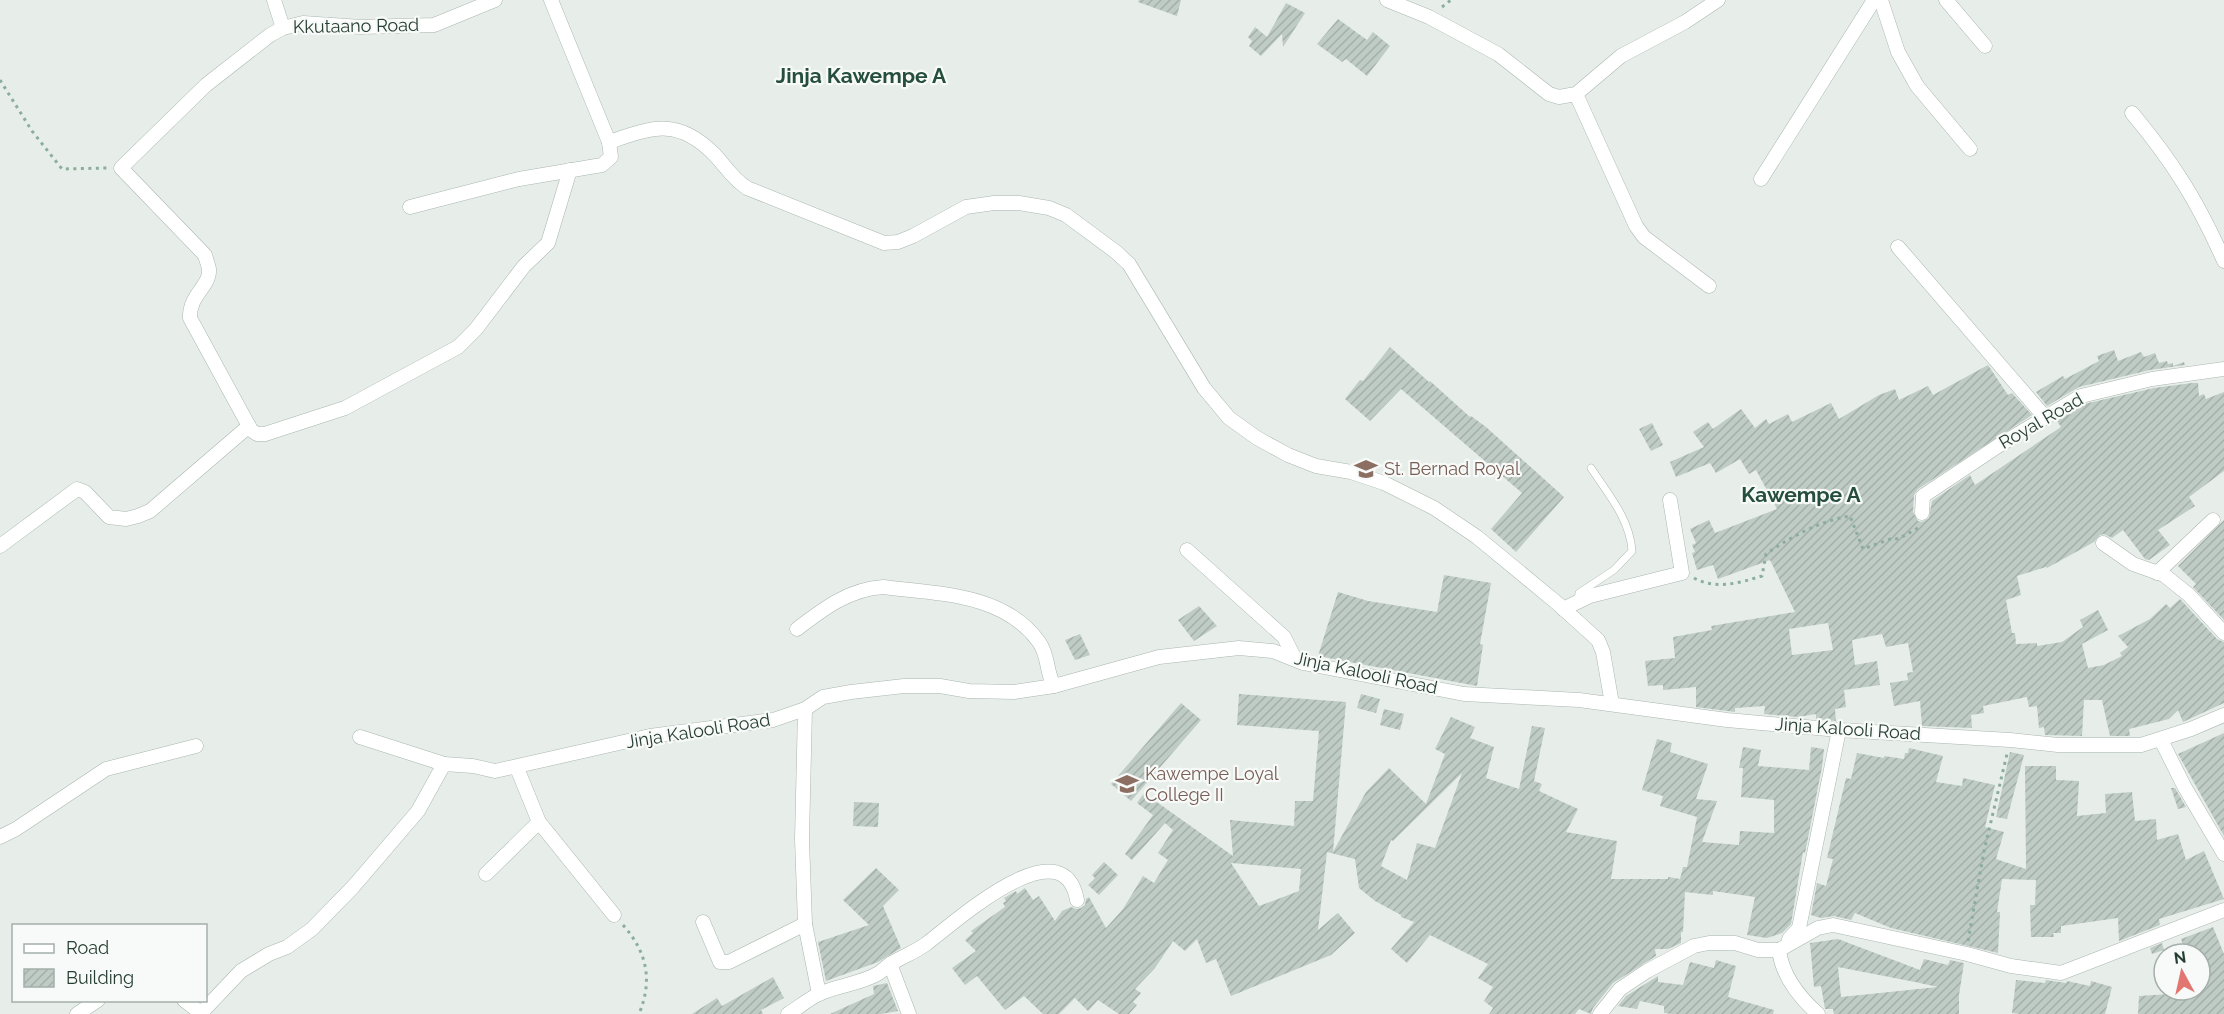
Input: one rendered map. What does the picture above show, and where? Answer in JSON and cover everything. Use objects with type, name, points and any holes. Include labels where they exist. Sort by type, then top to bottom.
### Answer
[{"type":"street","points":[[274,0],[283,28]]},
{"type":"street","name":"Kkutaano Road","points":[[121,168],[207,85],[270,35],[283,28],[303,23],[361,27],[434,25],[495,0]]},
{"type":"street","points":[[410,207],[519,179],[602,165],[611,157],[609,142],[551,0]]},
{"type":"street","points":[[1387,0],[1429,17],[1498,54],[1549,94],[1559,97],[1576,94],[1621,56],[1685,22],[1718,0]]},
{"type":"street","points":[[1761,179],[1874,0]]},
{"type":"street","points":[[1881,0],[1898,52],[1917,86],[1970,150]]},
{"type":"street","points":[[1946,0],[1985,46]]},
{"type":"street","points":[[1576,94],[1636,226],[1644,237],[1709,286]]},
{"type":"street","points":[[2132,113],[2183,179],[2224,261]]},
{"type":"street","points":[[609,142],[648,129],[664,128],[682,133],[700,141],[735,180],[747,188],[884,243],[898,242],[913,236],[966,207],[994,203],[1019,203],[1049,208],[1066,215],[1129,264],[1204,388],[1229,418],[1257,438],[1316,466],[1351,472],[1384,483],[1434,508],[1477,537],[1598,640],[1603,652],[1612,704]]},
{"type":"street","points":[[121,168],[205,255],[209,270],[207,280],[190,306],[190,318],[249,426],[257,434],[265,434],[345,408],[458,347],[476,329],[524,266],[548,243],[570,170]]},
{"type":"street","points":[[1898,247],[2044,416]]},
{"type":"street","name":"Royal Road","points":[[1922,513],[1923,496],[2044,416],[2081,396],[2152,379],[2224,369]]},
{"type":"street","points":[[0,546],[77,489],[85,492],[109,517],[126,519],[150,511],[249,426]]},
{"type":"street","points":[[1563,609],[1608,591],[1683,573],[1670,500]]},
{"type":"street","points":[[2157,573],[2213,520]]},
{"type":"street","points":[[2103,543],[2133,564],[2164,575],[2189,595],[2224,633]]},
{"type":"street","points":[[1187,550],[1284,637],[1295,659]]},
{"type":"street","points":[[797,629],[825,607],[870,588],[883,587],[962,597],[1001,609],[1024,625],[1041,644],[1054,686]]},
{"type":"street","name":"Jinja Kalooli Road","points":[[360,736],[444,764],[473,765],[495,771],[517,768],[650,736],[774,720],[805,709],[823,698],[876,688],[940,686],[969,691],[1014,692],[1054,686],[1160,657],[1239,648],[1273,651],[1295,659],[1464,694],[1612,704],[1727,720],[1839,730],[2058,745],[2141,745],[2161,740],[2224,715]]},
{"type":"street","points":[[805,709],[802,839],[805,924],[819,994]]},
{"type":"street","points":[[1818,1014],[1801,998],[1780,962],[1779,950],[1799,928],[1839,730]]},
{"type":"street","points":[[2161,740],[2184,786],[2224,854]]},
{"type":"street","points":[[0,837],[106,769],[196,746]]},
{"type":"street","points":[[187,1002],[201,1013],[241,971],[269,954],[287,947],[312,929],[337,904],[418,811],[444,764]]},
{"type":"street","points":[[517,768],[538,822],[614,915]]},
{"type":"street","points":[[486,874],[538,822]]},
{"type":"street","points":[[788,1014],[819,994],[879,973],[890,964],[914,952],[980,901],[1023,877],[1047,870],[1057,872],[1067,877],[1077,900]]},
{"type":"street","points":[[1600,1014],[1620,989],[1647,970],[1694,946],[1708,943],[1735,943],[1758,950],[1779,950],[1818,928],[1833,925],[1851,931],[1967,954],[2011,966],[2061,973],[2224,910]]},
{"type":"street","points":[[703,922],[720,962],[729,962],[805,924]]},
{"type":"street","points":[[890,964],[909,1014]]},
{"type":"street","points":[[77,1014],[95,1002]]},
{"type":"lane","points":[[1577,603],[1579,593],[1614,570],[1632,551],[1631,536],[1619,510],[1591,468]]},
{"type":"path","points":[[0,80],[32,131],[62,169],[121,168]]},
{"type":"path","points":[[1683,573],[1703,584],[1733,585],[1762,576],[1766,554],[1792,537],[1837,518],[1850,516],[1863,549],[1893,538],[1898,539],[1920,527],[1922,513]]},
{"type":"path","points":[[1967,954],[1984,851],[2010,740]]},
{"type":"path","points":[[614,915],[632,936],[647,970],[646,996],[639,1014]]},
{"type":"building","points":[[1139,0],[1181,0],[1177,16],[1138,2]]},
{"type":"building","points":[[1286,3],[1305,13],[1283,47],[1282,34],[1261,56],[1249,46],[1252,41],[1248,37],[1255,27],[1267,37]]},
{"type":"building","points":[[1338,19],[1367,40],[1373,32],[1390,46],[1367,76],[1346,59],[1342,62],[1317,44]]},
{"type":"building","points":[[1390,347],[1470,417],[1486,427],[1564,497],[1516,552],[1491,529],[1522,493],[1401,389],[1370,421],[1345,399],[1360,380],[1363,381]]},
{"type":"building","points":[[2114,350],[2118,361],[2141,352],[2144,357],[2155,353],[2159,363],[2167,361],[2168,364],[2173,363],[2173,366],[2184,362],[2185,365],[2150,370],[2079,387],[2047,406],[2036,392],[2063,376],[2065,379],[2099,361],[2097,356]]},
{"type":"building","points":[[1988,365],[2008,395],[2012,393],[2032,415],[1918,489],[1914,495],[1913,512],[1918,521],[1922,522],[1929,518],[1932,501],[1970,475],[1975,485],[2061,427],[2057,421],[2084,404],[2154,388],[2192,383],[2198,383],[2199,396],[2204,394],[2206,399],[2224,392],[2224,471],[2189,497],[2195,506],[2158,530],[2170,545],[2149,560],[2145,559],[2123,530],[2112,538],[2104,534],[2100,535],[2094,542],[2047,568],[2017,576],[2021,595],[2006,600],[2016,644],[2037,643],[2037,646],[2062,642],[2083,627],[2080,620],[2098,610],[2108,630],[2082,644],[2088,668],[2104,665],[2122,656],[2120,653],[2128,647],[2118,636],[2150,619],[2166,604],[2170,608],[2180,599],[2217,639],[2224,642],[2224,703],[2183,722],[2178,710],[2169,719],[2129,729],[2130,736],[2110,736],[2102,700],[2084,700],[2082,736],[2045,735],[2044,727],[2039,728],[2037,706],[2029,707],[2027,697],[1983,706],[1984,713],[1971,715],[1972,728],[1922,726],[1920,701],[1894,706],[1890,683],[1908,680],[1907,673],[1913,672],[1908,643],[1886,647],[1882,634],[1852,640],[1855,665],[1877,661],[1880,685],[1844,690],[1846,707],[1835,709],[1836,721],[1816,719],[1816,714],[1798,717],[1764,714],[1765,706],[1735,708],[1735,712],[1696,707],[1696,687],[1663,690],[1663,685],[1648,686],[1645,661],[1675,658],[1673,637],[1712,630],[1711,626],[1795,612],[1770,560],[1718,579],[1713,565],[1697,570],[1692,553],[1695,552],[1692,545],[1696,543],[1690,529],[1709,520],[1715,533],[1777,509],[1756,470],[1749,474],[1740,459],[1716,473],[1710,463],[1676,477],[1670,462],[1704,447],[1693,432],[1708,422],[1713,429],[1741,409],[1755,428],[1766,419],[1769,424],[1788,414],[1792,422],[1831,403],[1839,419],[1879,395],[1895,389],[1899,400],[1928,386],[1933,395]],"holes":[[[1828,623],[1833,650],[1792,655],[1789,629]]]},
{"type":"building","points":[[1652,423],[1663,445],[1651,451],[1639,429]]},
{"type":"building","points":[[2224,520],[2224,620],[2193,587],[2196,584],[2178,566]]},
{"type":"building","points":[[1444,575],[1491,583],[1480,644],[1483,645],[1477,686],[1318,656],[1338,592],[1368,601],[1437,612]]},
{"type":"building","points":[[1199,606],[1217,626],[1194,641],[1178,620]]},
{"type":"building","points":[[1080,634],[1090,655],[1075,660],[1065,640]]},
{"type":"building","points":[[1239,694],[1346,702],[1333,852],[1366,792],[1389,768],[1426,804],[1445,754],[1435,749],[1451,717],[1475,727],[1470,738],[1494,747],[1486,778],[1519,789],[1532,726],[1545,728],[1534,781],[1542,784],[1539,791],[1578,809],[1566,832],[1617,841],[1611,879],[1668,879],[1668,877],[1680,879],[1683,867],[1687,867],[1697,817],[1660,806],[1663,796],[1642,790],[1657,739],[1672,743],[1670,752],[1708,764],[1696,799],[1717,801],[1702,842],[1739,845],[1740,831],[1774,833],[1774,800],[1741,797],[1743,768],[1739,768],[1743,747],[1761,750],[1758,766],[1809,770],[1811,747],[1824,749],[1791,924],[1782,933],[1767,938],[1747,935],[1755,897],[1713,891],[1713,895],[1685,892],[1681,943],[1668,949],[1655,949],[1656,956],[1613,983],[1593,1008],[1591,1014],[1579,1009],[1575,1014],[1489,1014],[1493,1008],[1484,1001],[1493,987],[1478,978],[1488,964],[1430,935],[1407,963],[1391,949],[1414,922],[1375,901],[1359,888],[1355,859],[1327,852],[1318,930],[1338,913],[1355,933],[1331,955],[1231,996],[1216,959],[1206,963],[1197,939],[1185,951],[1173,941],[1155,968],[1135,989],[1141,993],[1133,1002],[1137,1005],[1129,1014],[1119,1014],[1098,1000],[1088,1011],[1075,998],[1059,1014],[1043,1014],[1024,996],[1005,1010],[977,976],[965,985],[952,968],[976,951],[965,940],[973,933],[971,931],[1005,907],[1004,898],[1016,891],[1017,894],[1025,888],[1033,900],[1039,896],[1055,921],[1062,911],[1071,907],[1081,908],[1089,897],[1106,928],[1123,909],[1143,876],[1154,883],[1168,860],[1158,853],[1173,830],[1165,823],[1132,860],[1125,854],[1153,815],[1137,803],[1144,793],[1233,856],[1230,820],[1294,826],[1295,801],[1313,801],[1319,731],[1237,725]],"holes":[[[1462,773],[1435,848],[1417,843],[1407,880],[1381,866],[1391,840],[1393,841]],[[1231,863],[1301,869],[1299,891],[1259,906]]]},
{"type":"building","points":[[1361,694],[1380,699],[1376,713],[1357,708]]},
{"type":"building","points":[[1181,703],[1201,720],[1131,801],[1111,784]]},
{"type":"building","points":[[1384,709],[1404,714],[1400,730],[1380,725]]},
{"type":"building","points":[[2224,733],[2224,836],[2178,754]]},
{"type":"building","points":[[1909,748],[1943,756],[1936,782],[1962,786],[1963,778],[1995,785],[1985,827],[2004,832],[1996,859],[2026,869],[2025,766],[2056,766],[2056,780],[2079,781],[2077,816],[2106,813],[2105,794],[2132,792],[2135,821],[2156,819],[2157,840],[2178,834],[2186,860],[2204,851],[2224,899],[2159,919],[2160,925],[2119,941],[2118,918],[2061,926],[2061,933],[2053,933],[2054,937],[2031,937],[2030,905],[2035,905],[2036,880],[2002,879],[1997,912],[2000,912],[1998,953],[1891,928],[1855,913],[1851,920],[1834,916],[1821,918],[1811,915],[1817,883],[1826,886],[1833,859],[1827,858],[1846,778],[1851,779],[1857,753],[1904,759]]},
{"type":"building","points":[[2010,752],[2024,755],[2007,819],[1996,817]]},
{"type":"building","points":[[2171,788],[2175,788],[2186,807],[2178,809]]},
{"type":"building","points":[[854,802],[879,803],[878,827],[853,826]]},
{"type":"building","points":[[1104,862],[1118,875],[1099,895],[1088,885],[1095,878],[1092,875]]},
{"type":"building","points":[[876,868],[899,890],[883,906],[901,948],[878,962],[826,981],[818,942],[869,925],[843,900]]},
{"type":"building","points":[[2213,927],[2224,954],[2224,1014],[2138,1014],[2139,996],[2152,995],[2152,1002],[2212,1002],[2212,942],[2182,942],[2181,939]]},
{"type":"building","points":[[1838,939],[1920,970],[1924,959],[1948,965],[1950,960],[1964,963],[1959,995],[1959,1014],[1834,1014],[1833,1009],[1825,1009],[1821,986],[1814,987],[1810,943]],"holes":[[[1838,967],[1938,987],[1841,997]]]},
{"type":"building","points":[[1716,960],[1736,966],[1728,997],[1774,1010],[1773,1014],[1671,1014],[1664,1013],[1664,1006],[1640,1001],[1637,1009],[1618,1006],[1626,996],[1658,976],[1658,982],[1683,985],[1690,962],[1714,968]]},
{"type":"building","points":[[773,977],[784,998],[761,1010],[763,1014],[692,1014],[717,998],[722,1006]]},
{"type":"building","points":[[2016,980],[2045,983],[2046,980],[2066,983],[2067,981],[2090,986],[2091,981],[2112,987],[2105,1014],[2020,1014],[2012,1013]]},
{"type":"building","points":[[887,983],[898,1011],[881,1014],[830,1014],[874,994],[873,986]]},
{"type":"place","name":"St. Bernad Royal","points":[[1366,469]]},
{"type":"place","name":"Kawempe Loyal College II","points":[[1127,784]]},
{"type":"district","name":"Jinja Kawempe A","points":[[861,76]]},
{"type":"district","name":"Kawempe A","points":[[1801,495]]}]
